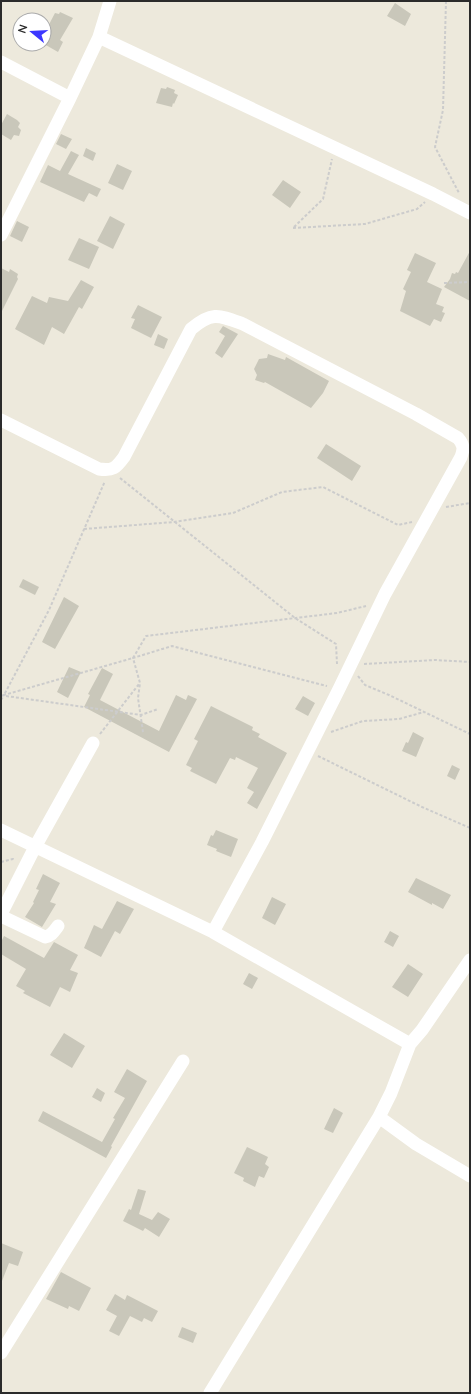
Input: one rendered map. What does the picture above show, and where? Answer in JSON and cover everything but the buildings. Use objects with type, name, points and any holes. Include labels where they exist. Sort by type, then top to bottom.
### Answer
[{"type":"street","points":[[1,235],[99,37],[110,1]]},
{"type":"street","points":[[99,37],[333,146],[469,212]]},
{"type":"street","points":[[1,62],[70,98]]},
{"type":"street","points":[[1,420],[98,469],[110,470],[118,465],[124,457],[191,329],[200,321],[211,316],[225,317],[250,327],[416,414],[458,438],[463,443],[463,449],[381,603],[262,842],[213,932]]},
{"type":"street","points":[[58,926],[53,934],[45,936],[1,915],[35,847],[93,743]]},
{"type":"street","points":[[1,830],[213,932],[410,1044]]},
{"type":"street","points":[[210,1393],[379,1117],[391,1093],[410,1044],[422,1030],[470,960]]},
{"type":"street","points":[[1,1353],[182,1061]]},
{"type":"street","points":[[379,1117],[416,1144],[470,1176]]},
{"type":"path","points":[[446,1],[443,110],[435,147],[469,212]]},
{"type":"path","points":[[333,146],[323,199],[293,228],[365,224],[417,209],[433,194]]},
{"type":"path","points":[[444,283],[470,282]]},
{"type":"path","points":[[1,700],[49,610],[110,470],[295,618],[336,644],[337,667]]},
{"type":"path","points":[[84,529],[174,522],[233,513],[282,492],[323,487],[398,525],[429,514],[470,503]]},
{"type":"path","points":[[143,732],[138,698],[140,683],[133,658],[146,636],[337,613],[381,603]]},
{"type":"path","points":[[1,696],[172,646],[339,689]]},
{"type":"path","points":[[351,665],[435,660],[470,662]]},
{"type":"path","points":[[351,665],[365,685],[389,694],[470,734]]},
{"type":"path","points":[[93,743],[140,683]]},
{"type":"path","points":[[4,695],[141,715],[158,710]]},
{"type":"path","points":[[315,738],[362,721],[398,719],[425,712]]},
{"type":"path","points":[[308,751],[422,807],[470,828]]}]
